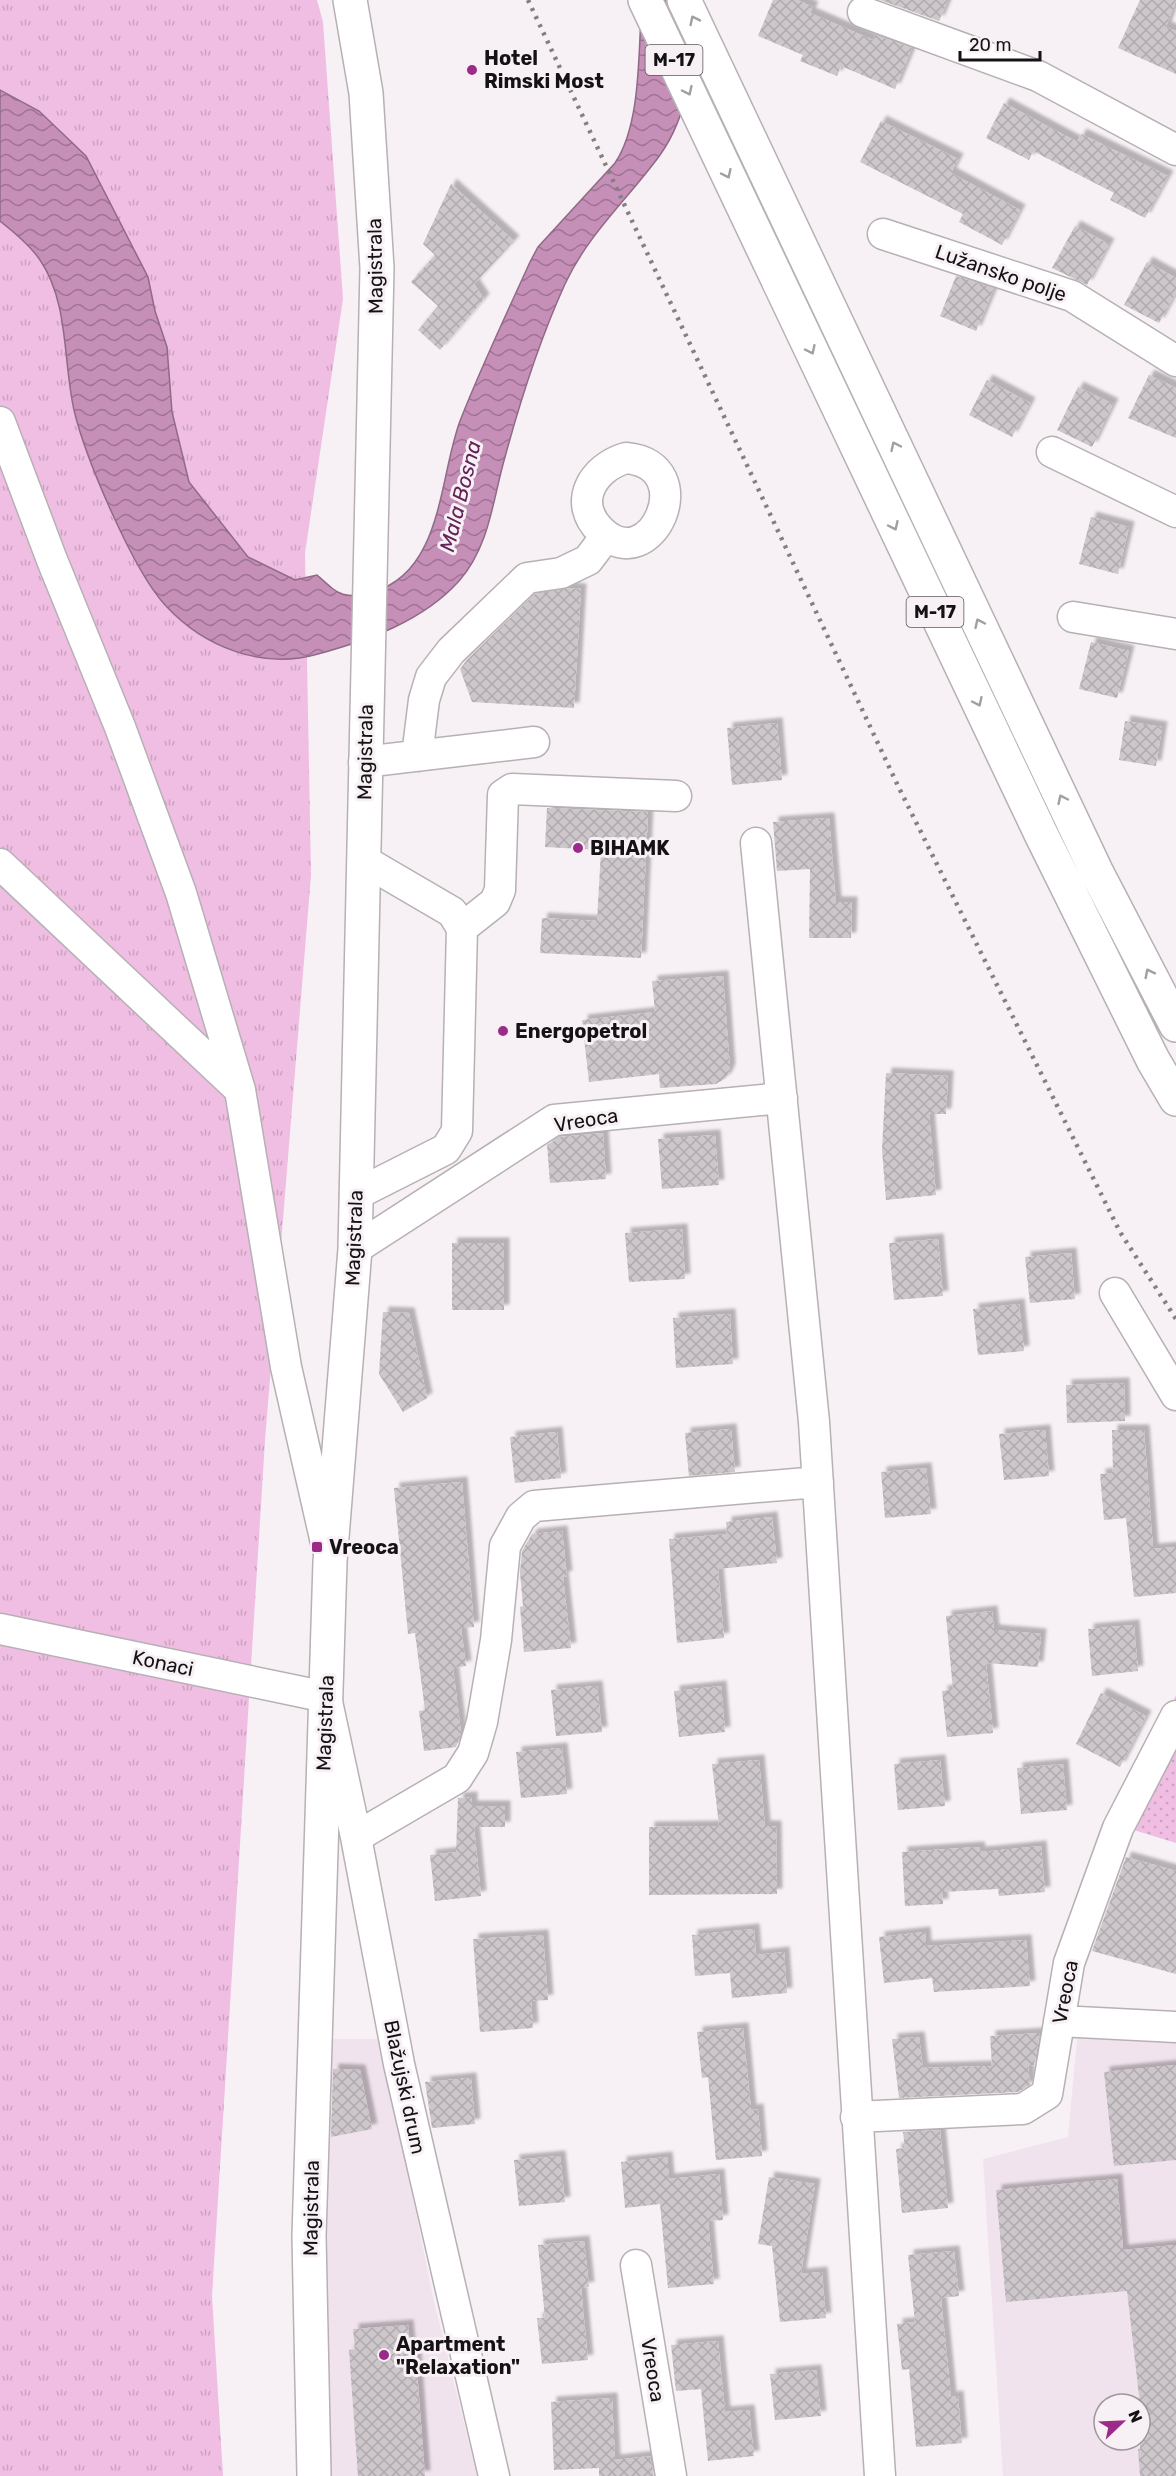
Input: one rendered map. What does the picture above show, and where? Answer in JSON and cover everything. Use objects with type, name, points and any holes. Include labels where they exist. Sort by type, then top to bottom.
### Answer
[{"type":"main road","name":"Magistrala","points":[[314,2476],[309,2235],[330,1562],[355,1249],[377,268],[366,93],[350,0]]},
{"type":"main road","name":"M-17","points":[[645,0],[1041,834],[1153,1060],[1176,1099]]},
{"type":"main road","name":"M-17","points":[[684,0],[1096,871],[1176,1025]]},
{"type":"street","points":[[863,12],[1038,76],[1176,150]]},
{"type":"street","name":"Lužansko polje","points":[[884,234],[1072,296],[1176,361]]},
{"type":"street","points":[[0,422],[52,560],[120,727],[181,893],[240,1090],[286,1367],[330,1562]]},
{"type":"street","points":[[1052,452],[1176,512]]},
{"type":"street","points":[[417,756],[424,700],[431,677],[451,651],[527,578],[561,573],[588,560],[606,536]]},
{"type":"street","points":[[1073,617],[1176,634]]},
{"type":"street","points":[[365,752],[417,756],[534,742]]},
{"type":"street","points":[[462,927],[495,902],[500,890],[503,795],[513,789],[676,796]]},
{"type":"street","points":[[756,843],[818,1482],[880,2476]]},
{"type":"street","points":[[355,1195],[446,1149],[457,1131],[462,927],[452,912],[363,860]]},
{"type":"street","points":[[0,864],[240,1090]]},
{"type":"street","name":"Vreoca","points":[[355,1249],[554,1120],[782,1098]]},
{"type":"street","points":[[1115,1293],[1176,1395]]},
{"type":"street","points":[[356,1837],[457,1778],[473,1753],[482,1722],[496,1640],[505,1546],[521,1517],[534,1506],[818,1482]]},
{"type":"street","name":"Konaci","points":[[0,1629],[326,1697]]},
{"type":"street","name":"Blažujski drum","points":[[326,1697],[356,1837],[399,2064],[494,2476]]},
{"type":"street","name":"Vreoca","points":[[856,2117],[1023,2109],[1036,2103],[1047,2094],[1069,1963],[1118,1828],[1176,1716]]},
{"type":"street","points":[[1059,2020],[1176,2027]]},
{"type":"street","name":"Vreoca","points":[[636,2265],[671,2476]]},
{"type":"shaded area","points":[[1078,2029],[1176,2034],[1176,2476],[1003,2476],[983,2159],[1068,2137]]},
{"type":"shaded area","points":[[315,2039],[381,2039],[433,2297],[477,2476],[314,2476]]},
{"type":"green space","points":[[0,0],[317,0],[323,22],[343,299],[305,553],[311,875],[265,1440],[212,2296],[223,2476],[0,2476]]},
{"type":"green space","points":[[1176,1695],[1176,1843],[1124,1827]]},
{"type":"water","name":"Mala Bosna","points":[[642,0],[698,0],[693,60],[685,100],[671,138],[660,155],[585,249],[565,284],[532,369],[511,435],[484,537],[469,567],[445,595],[412,618],[376,635],[318,654],[276,659],[255,657],[216,643],[198,633],[166,606],[139,567],[125,541],[88,456],[74,410],[61,313],[56,294],[40,260],[32,249],[0,221],[0,90],[39,111],[86,156],[148,277],[155,311],[167,347],[172,412],[189,482],[248,557],[295,580],[317,575],[336,591],[355,596],[373,592],[396,581],[413,565],[426,544],[435,520],[460,421],[530,262],[538,247],[615,163],[624,146],[630,127],[637,84]]},
{"type":"building","points":[[773,0],[797,0],[813,7],[810,13],[873,40],[875,35],[912,48],[895,89],[841,66],[837,76],[800,61],[803,55],[758,36]]},
{"type":"building","points":[[880,0],[948,0],[939,21]]},
{"type":"building","points":[[1140,0],[1176,0],[1166,27],[1176,31],[1176,74],[1118,48]]},
{"type":"building","points":[[1004,103],[1077,142],[1081,134],[1168,176],[1145,218],[1110,200],[1114,193],[1033,151],[1029,160],[986,138]]},
{"type":"building","points":[[881,121],[958,159],[951,173],[1020,210],[1002,245],[959,222],[963,214],[860,162]]},
{"type":"building","points":[[451,184],[514,241],[474,284],[484,299],[440,350],[418,330],[438,306],[411,282],[435,255],[423,244]]},
{"type":"building","points":[[1075,226],[1109,244],[1087,285],[1052,268]]},
{"type":"building","points":[[1147,262],[1176,278],[1176,292],[1159,323],[1124,305]]},
{"type":"building","points":[[956,276],[994,288],[976,331],[940,316]]},
{"type":"building","points":[[1149,375],[1176,388],[1176,438],[1128,418]]},
{"type":"building","points":[[987,380],[1030,403],[1012,437],[969,415]]},
{"type":"building","points":[[1078,387],[1113,404],[1092,447],[1057,430]]},
{"type":"building","points":[[1091,517],[1129,527],[1118,574],[1079,564]]},
{"type":"building","points":[[569,588],[581,589],[574,708],[472,702],[460,669],[467,660],[535,594]]},
{"type":"building","points":[[1091,642],[1129,651],[1117,698],[1079,689]]},
{"type":"building","points":[[1125,721],[1162,727],[1156,766],[1119,760]]},
{"type":"building","points":[[777,723],[782,780],[732,785],[727,728]]},
{"type":"building","points":[[547,808],[648,812],[641,958],[540,953],[542,918],[597,921],[601,850],[545,847]]},
{"type":"building","points":[[829,818],[836,902],[852,902],[851,938],[809,938],[810,869],[777,871],[773,822]]},
{"type":"building","points":[[723,976],[730,1069],[726,1078],[716,1084],[660,1088],[659,1074],[589,1082],[582,1020],[655,1012],[652,981]]},
{"type":"building","points":[[886,1073],[948,1076],[946,1114],[929,1114],[936,1195],[886,1200],[882,1150]]},
{"type":"building","points":[[603,1133],[606,1179],[550,1183],[547,1145],[560,1137]]},
{"type":"building","points":[[715,1135],[719,1185],[662,1189],[658,1139]]},
{"type":"building","points":[[682,1229],[685,1279],[629,1282],[625,1233]]},
{"type":"building","points":[[938,1239],[943,1296],[894,1300],[889,1243]]},
{"type":"building","points":[[452,1243],[504,1243],[504,1310],[452,1310]]},
{"type":"building","points":[[1071,1253],[1075,1299],[1030,1303],[1025,1257]]},
{"type":"building","points":[[1019,1304],[1024,1351],[978,1355],[973,1309]]},
{"type":"building","points":[[383,1312],[409,1313],[427,1398],[403,1412],[379,1374]]},
{"type":"building","points":[[730,1314],[733,1364],[676,1368],[673,1318]]},
{"type":"building","points":[[1124,1383],[1125,1421],[1067,1423],[1066,1385]]},
{"type":"building","points":[[731,1429],[735,1472],[689,1476],[685,1433]]},
{"type":"building","points":[[1045,1430],[1049,1476],[1004,1480],[999,1434]]},
{"type":"building","points":[[1112,1430],[1144,1430],[1153,1549],[1176,1547],[1176,1593],[1134,1597],[1126,1518],[1104,1520],[1100,1474],[1113,1473]]},
{"type":"building","points":[[557,1432],[561,1478],[515,1483],[510,1437]]},
{"type":"building","points":[[926,1468],[931,1514],[885,1518],[881,1472]]},
{"type":"building","points":[[462,1482],[474,1627],[461,1628],[466,1666],[453,1668],[461,1733],[456,1747],[424,1751],[419,1711],[425,1710],[415,1633],[408,1634],[394,1488]]},
{"type":"building","points":[[772,1517],[777,1563],[718,1569],[724,1638],[677,1643],[669,1539],[727,1534],[726,1522]]},
{"type":"building","points":[[562,1531],[567,1576],[563,1577],[571,1648],[524,1652],[520,1607],[523,1606],[520,1572],[522,1551],[532,1534]]},
{"type":"building","points":[[992,1611],[994,1630],[1041,1634],[1038,1667],[986,1663],[993,1733],[947,1737],[942,1691],[953,1690],[946,1616]]},
{"type":"building","points":[[1134,1625],[1138,1671],[1092,1676],[1088,1629]]},
{"type":"building","points":[[597,1686],[602,1732],[556,1736],[551,1690]]},
{"type":"building","points":[[721,1686],[725,1732],[679,1737],[674,1691]]},
{"type":"building","points":[[1101,1693],[1146,1716],[1120,1767],[1076,1744]]},
{"type":"building","points":[[562,1748],[567,1794],[521,1798],[516,1752]]},
{"type":"building","points":[[759,1760],[765,1826],[776,1826],[777,1894],[649,1895],[649,1827],[719,1826],[712,1764]]},
{"type":"building","points":[[940,1760],[945,1806],[898,1810],[894,1764]]},
{"type":"building","points":[[1063,1764],[1067,1810],[1021,1814],[1017,1768]]},
{"type":"building","points":[[472,1797],[472,1806],[505,1806],[505,1827],[474,1827],[481,1896],[435,1901],[430,1855],[456,1852],[458,1798]]},
{"type":"building","points":[[1041,1846],[1045,1892],[999,1896],[998,1889],[942,1892],[943,1904],[905,1906],[902,1852],[979,1847],[980,1852]]},
{"type":"building","points":[[1126,1857],[1176,1871],[1176,1974],[1092,1951]]},
{"type":"building","points":[[754,1929],[756,1955],[784,1952],[787,1993],[732,1998],[730,1973],[695,1976],[692,1935]]},
{"type":"building","points":[[925,1932],[926,1946],[1026,1940],[1030,1986],[934,1992],[932,1978],[884,1983],[879,1937]]},
{"type":"building","points":[[543,1935],[548,2000],[531,2001],[533,2028],[480,2032],[473,1939]]},
{"type":"building","points":[[743,2028],[751,2110],[758,2109],[762,2156],[716,2160],[708,2077],[702,2078],[697,2032]]},
{"type":"building","points":[[1040,2033],[1034,2065],[1028,2066],[1030,2085],[1018,2092],[899,2098],[892,2039],[919,2037],[923,2068],[992,2066],[990,2036]]},
{"type":"building","points":[[1176,2065],[1176,2160],[1114,2166],[1104,2072]]},
{"type":"building","points":[[333,2069],[360,2070],[372,2129],[331,2137]]},
{"type":"building","points":[[471,2078],[475,2124],[432,2128],[425,2082]]},
{"type":"building","points":[[940,2130],[948,2208],[902,2213],[896,2149],[905,2148],[903,2132]]},
{"type":"building","points":[[560,2156],[565,2202],[519,2206],[514,2160]]},
{"type":"building","points":[[667,2157],[669,2179],[719,2174],[723,2220],[708,2221],[714,2284],[668,2288],[660,2204],[625,2208],[621,2162]]},
{"type":"building","points":[[769,2177],[815,2184],[801,2274],[822,2272],[826,2318],[780,2322],[772,2246],[758,2244]]},
{"type":"building","points":[[1117,2179],[1123,2250],[1176,2245],[1176,2476],[1140,2476],[1138,2452],[1152,2452],[1152,2392],[1139,2392],[1127,2291],[1006,2302],[996,2190]]},
{"type":"building","points":[[584,2241],[589,2287],[581,2288],[588,2360],[542,2364],[537,2318],[545,2318],[538,2245]]},
{"type":"building","points":[[954,2251],[959,2296],[941,2298],[951,2397],[958,2396],[962,2443],[916,2447],[909,2369],[902,2370],[897,2324],[915,2322],[908,2255]]},
{"type":"building","points":[[408,2325],[410,2345],[415,2345],[425,2476],[358,2476],[349,2350],[355,2349],[353,2329]]},
{"type":"building","points":[[718,2341],[725,2412],[749,2410],[754,2456],[708,2461],[701,2389],[676,2391],[671,2345]]},
{"type":"building","points":[[816,2370],[821,2416],[775,2420],[770,2374]]},
{"type":"building","points":[[612,2398],[615,2460],[650,2456],[654,2476],[599,2476],[599,2468],[554,2470],[551,2402]]},
{"type":"railway","points":[[528,0],[899,788],[1120,1232],[1176,1319]]},
{"type":"place","name":"Hotel Rimski Most","points":[[472,70]]},
{"type":"place","name":"BIHAMK","points":[[578,848]]},
{"type":"place","name":"Energopetrol","points":[[503,1031]]},
{"type":"place","name":"Vreoca","points":[[317,1547]]},
{"type":"place","name":"Apartment \"Relaxation\"","points":[[384,2355]]}]
